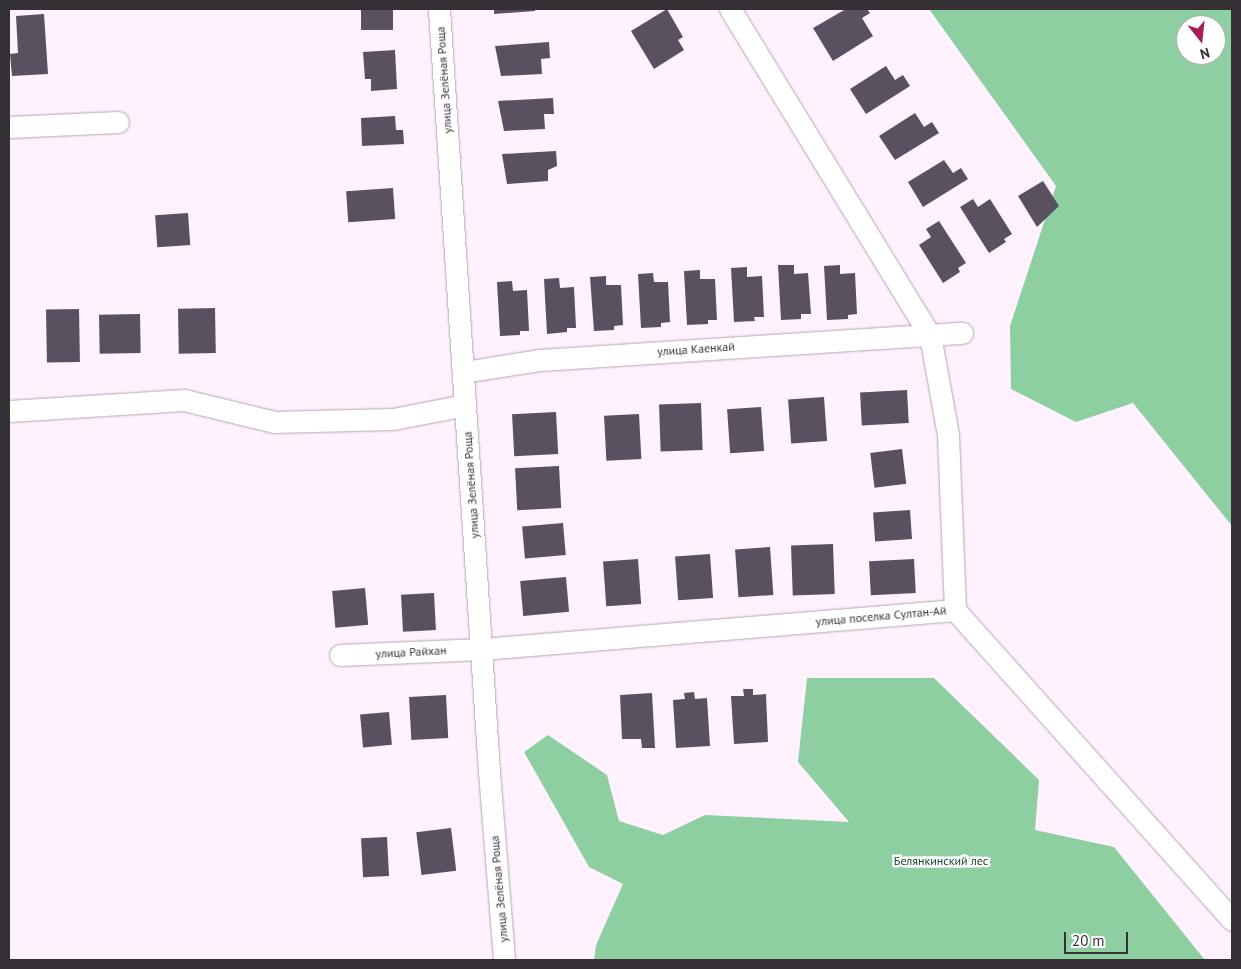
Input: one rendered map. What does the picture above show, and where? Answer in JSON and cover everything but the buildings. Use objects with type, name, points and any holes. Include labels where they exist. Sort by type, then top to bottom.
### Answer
[{"type":"street","name":"улица Зелёная Роща","points":[[440,9],[465,405],[505,959]]},
{"type":"street","points":[[730,9],[930,335],[948,435],[955,610]]},
{"type":"street","points":[[9,128],[118,122]]},
{"type":"street","name":"улица Каенкай","points":[[464,372],[540,360],[962,333]]},
{"type":"street","points":[[9,410],[184,400],[274,422],[393,418],[465,405]]},
{"type":"street","name":"улица поселка Султан-Ай","points":[[482,649],[955,610],[1232,920]]},
{"type":"street","name":"улица Райхан","points":[[340,655],[482,649]]},
{"type":"green space","points":[[929,9],[1232,9],[1232,526],[1133,403],[1076,422],[1011,389],[1010,326],[1056,186]]},
{"type":"green space","name":"Белянкинский лес","points":[[807,678],[934,678],[1039,780],[1035,830],[1114,847],[1205,960],[594,960],[596,945],[623,884],[589,867],[524,752],[548,735],[607,775],[619,821],[663,835],[705,815],[849,822],[798,762]]}]
